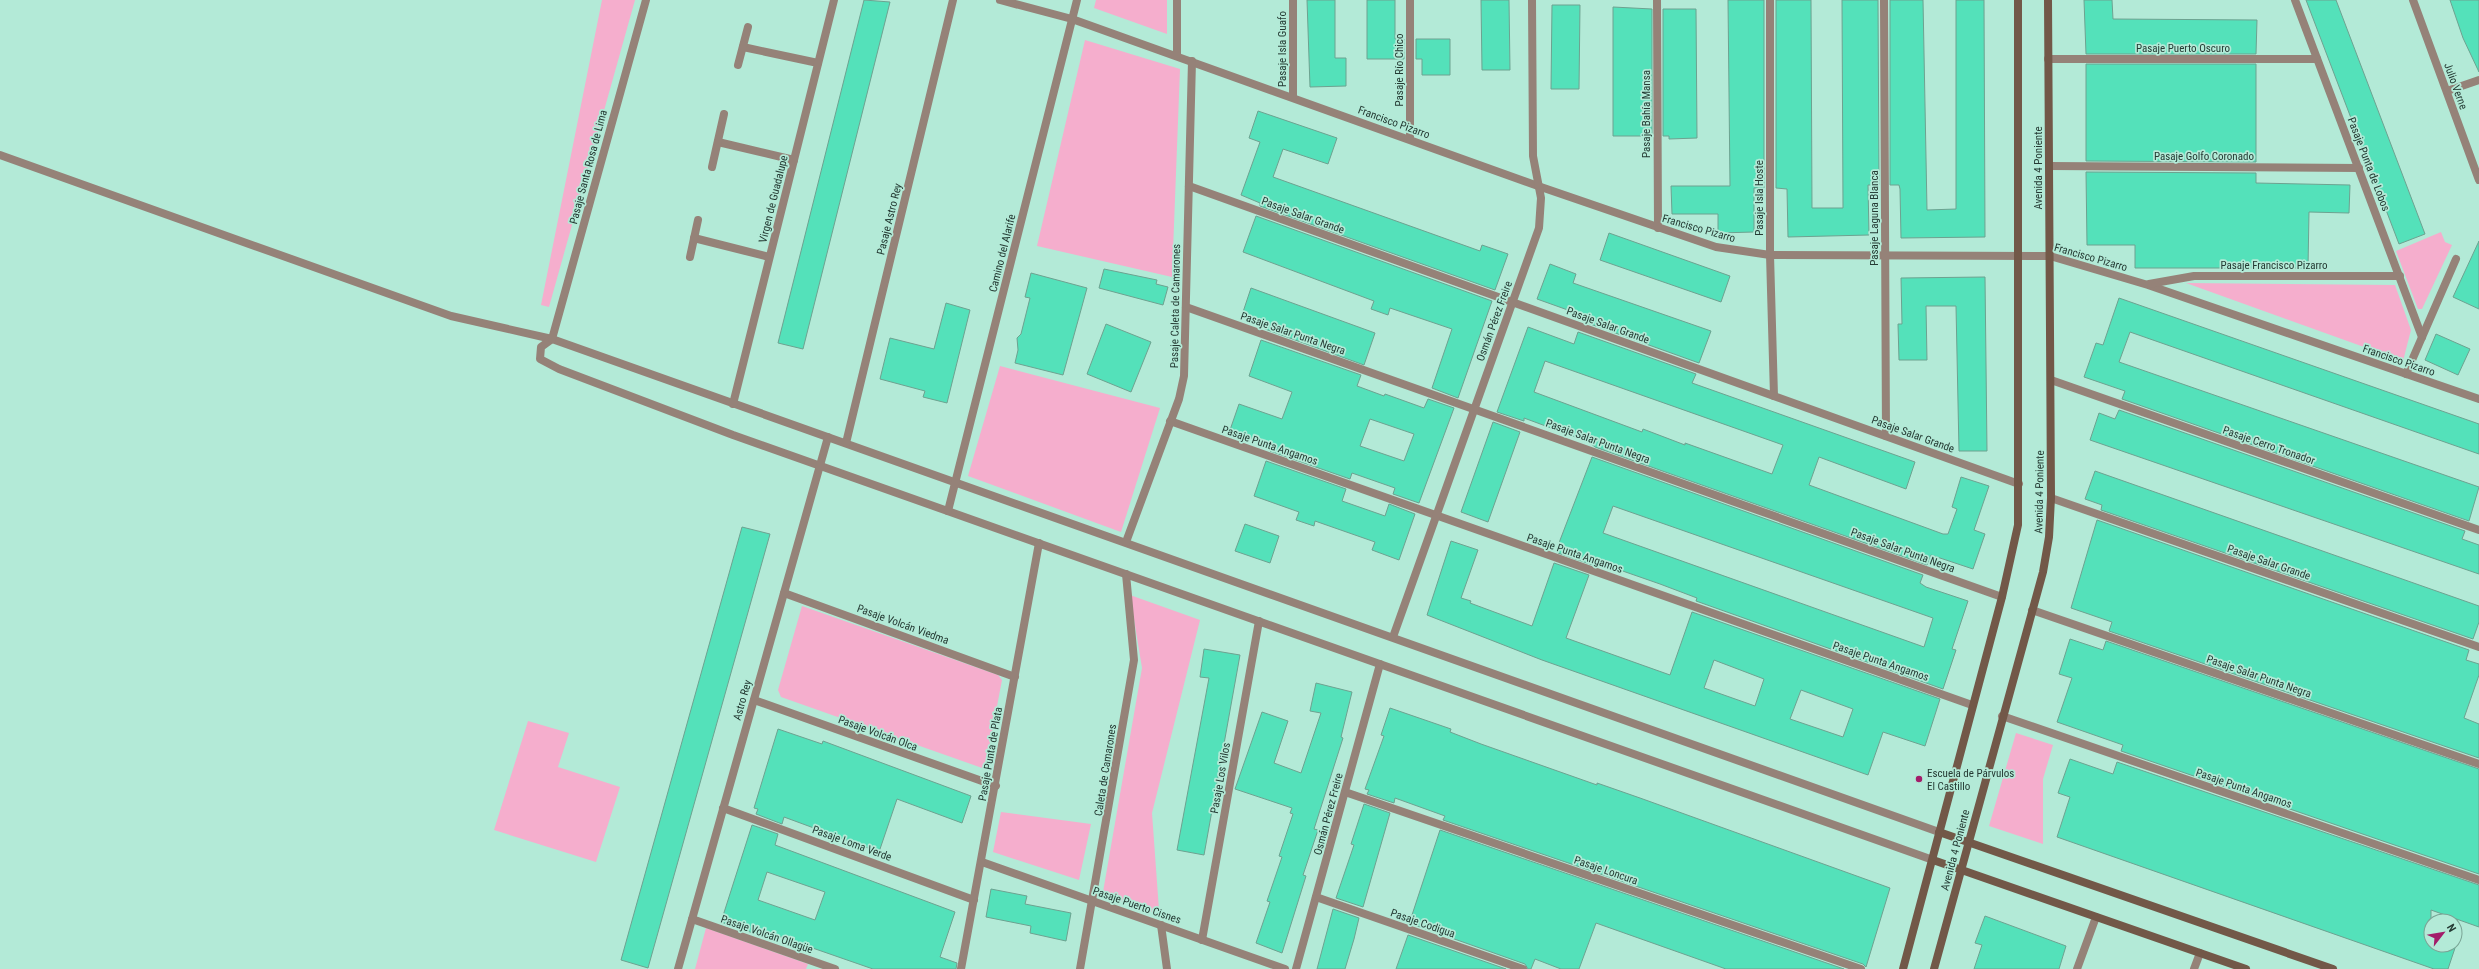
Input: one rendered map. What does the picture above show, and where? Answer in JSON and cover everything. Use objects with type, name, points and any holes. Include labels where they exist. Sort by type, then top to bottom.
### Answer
[{"type":"street","name":"Pasaje Santa Rosa de Lima","points":[[552,339],[646,0]]},
{"type":"street","name":"Virgen de Guadalupe","points":[[733,404],[834,0]]},
{"type":"street","name":"Pasaje Astro Rey","points":[[846,443],[953,0]]},
{"type":"street","name":"Francisco Pizarro","points":[[1000,0],[1072,19],[1538,186],[1716,247],[1770,255],[2050,256],[2148,285],[2479,399]]},
{"type":"street","name":"Camino del Alarife","points":[[948,511],[1077,0]]},
{"type":"street","points":[[1177,0],[1177,56]]},
{"type":"street","name":"Pasaje Isla Guafo","points":[[1292,0],[1293,97]]},
{"type":"street","name":"Pasaje Río Chico","points":[[1410,0],[1410,139]]},
{"type":"street","name":"Osmán Pérez Freire","points":[[1393,637],[1539,228],[1542,210],[1532,156],[1532,0]]},
{"type":"street","name":"Pasaje Bahía Mansa","points":[[1657,0],[1658,228]]},
{"type":"street","name":"Pasaje Isla Hoste","points":[[1770,0],[1770,255],[1774,396]]},
{"type":"street","name":"Pasaje Laguna Blanca","points":[[1884,0],[1886,436]]},
{"type":"street","name":"Avenida 4 Poniente","points":[[1903,969],[1933,860],[1972,705],[2002,597],[2018,525],[2018,0]]},
{"type":"street","name":"Avenida 4 Poniente","points":[[1934,969],[2046,555],[2051,498],[2048,0]]},
{"type":"street","name":"Pasaje Punta de Lobos","points":[[2295,0],[2422,336]]},
{"type":"street","name":"Julio Verne","points":[[2413,0],[2479,180]]},
{"type":"street","points":[[738,64],[748,27]]},
{"type":"street","points":[[742,47],[818,63]]},
{"type":"street","name":"Pasaje Puerto Oscuro","points":[[2048,59],[2317,58]]},
{"type":"street","name":"Pasaje Caleta de Camarones","points":[[1126,542],[1170,422],[1184,376],[1192,61]]},
{"type":"street","points":[[2447,91],[2479,80]]},
{"type":"street","points":[[712,167],[724,114]]},
{"type":"street","points":[[718,142],[794,160]]},
{"type":"street","points":[[0,155],[451,316],[552,339],[1939,832],[2333,969]]},
{"type":"street","name":"Pasaje Golfo Coronado","points":[[2049,166],[2358,168]]},
{"type":"street","name":"Pasaje Salar Grande","points":[[1189,186],[2019,484]]},
{"type":"street","points":[[690,257],[698,220]]},
{"type":"street","points":[[694,238],[770,257]]},
{"type":"street","points":[[2406,374],[2456,259]]},
{"type":"street","name":"Pasaje Francisco Pizarro","points":[[2148,285],[2194,276],[2400,276]]},
{"type":"street","name":"Pasaje Salar Punta Negra","points":[[1186,307],[2002,597]]},
{"type":"street","points":[[552,339],[541,347],[540,359],[559,369],[733,435],[1961,870],[2246,969]]},
{"type":"street","name":"Pasaje Cerro Tronador","points":[[2051,380],[2479,530]]},
{"type":"street","name":"Pasaje Punta Angamos","points":[[1170,422],[1972,705]]},
{"type":"street","name":"Astro Rey","points":[[678,969],[828,437]]},
{"type":"street","name":"Pasaje Salar Grande","points":[[2051,498],[2479,647]]},
{"type":"street","name":"Pasaje Punta de Plata","points":[[961,969],[996,786],[1039,543]]},
{"type":"street","name":"Caleta de Camarones","points":[[1080,969],[1093,902],[1134,660],[1126,574]]},
{"type":"street","name":"Pasaje Volcán Viedma","points":[[784,593],[1015,677]]},
{"type":"street","name":"Pasaje Salar Punta Negra","points":[[2032,610],[2479,764]]},
{"type":"street","name":"Pasaje Los Vilos","points":[[1202,940],[1259,621]]},
{"type":"street","name":"Osmán Pérez Freire","points":[[1296,969],[1380,664]]},
{"type":"street","name":"Pasaje Volcán Olca","points":[[754,700],[996,786]]},
{"type":"street","name":"Pasaje Punta Angamos","points":[[2002,716],[2479,880]]},
{"type":"street","name":"Pasaje Loncura","points":[[1345,792],[1860,969]]},
{"type":"street","name":"Pasaje Loma Verde","points":[[723,808],[974,900]]},
{"type":"street","name":"Pasaje Puerto Cisnes","points":[[982,862],[1285,969]]},
{"type":"street","name":"Pasaje Codigua","points":[[1316,897],[1523,969]]},
{"type":"street","points":[[2077,969],[2096,917]]},
{"type":"street","name":"Pasaje Volcán Ollagüe","points":[[692,919],[835,969]]},
{"type":"street","points":[[1161,925],[1167,969]]},
{"type":"street","points":[[2194,969],[2200,953]]},
{"type":"shaded area","points":[[602,0],[635,0],[549,307],[541,305]]},
{"type":"shaded area","points":[[1096,0],[1167,0],[1167,34],[1094,8]]},
{"type":"shaded area","points":[[1085,40],[1180,69],[1172,277],[1037,246]]},
{"type":"shaded area","points":[[2441,232],[2445,242],[2452,245],[2422,309],[2418,309],[2396,251]]},
{"type":"shaded area","points":[[2186,283],[2395,285],[2411,330],[2403,361]]},
{"type":"shaded area","points":[[1000,366],[1160,408],[1121,532],[968,476]]},
{"type":"shaded area","points":[[1130,595],[1200,620],[1152,813],[1159,910],[1155,913],[1105,896],[1103,892],[1142,668]]},
{"type":"shaded area","points":[[802,606],[998,675],[1002,680],[985,769],[781,697],[778,690]]},
{"type":"shaded area","points":[[528,721],[569,733],[558,767],[620,787],[596,862],[494,830]]},
{"type":"shaded area","points":[[2016,733],[2053,745],[2043,779],[2043,844],[1989,826]]},
{"type":"shaded area","points":[[1001,812],[1091,824],[1079,880],[993,852]]},
{"type":"shaded area","points":[[706,928],[808,964],[806,969],[695,969]]},
{"type":"building","points":[[864,0],[890,2],[803,349],[778,343]]},
{"type":"building","points":[[1307,0],[1335,0],[1335,58],[1346,58],[1346,86],[1310,87]]},
{"type":"building","points":[[1367,0],[1395,0],[1395,39],[1404,39],[1404,59],[1367,59]]},
{"type":"building","points":[[1481,0],[1509,0],[1510,70],[1482,70]]},
{"type":"building","points":[[1728,0],[1764,0],[1764,188],[1754,188],[1754,232],[1718,233],[1718,214],[1672,214],[1671,186],[1730,186]]},
{"type":"building","points":[[1776,0],[1811,0],[1812,208],[1843,208],[1842,0],[1878,0],[1879,185],[1868,185],[1869,235],[1788,237],[1787,189],[1776,188]]},
{"type":"building","points":[[1890,0],[1923,0],[1927,210],[1956,209],[1956,0],[1984,0],[1985,237],[1901,238],[1900,189],[1899,185],[1890,185]]},
{"type":"building","points":[[2084,0],[2112,0],[2113,19],[2257,20],[2256,54],[2086,54]]},
{"type":"building","points":[[2306,0],[2336,0],[2425,234],[2399,244]]},
{"type":"building","points":[[2450,0],[2479,0],[2479,72],[2463,38]]},
{"type":"building","points":[[1552,5],[1580,5],[1579,89],[1551,89]]},
{"type":"building","points":[[1613,7],[1652,9],[1652,136],[1613,136]]},
{"type":"building","points":[[1663,9],[1696,9],[1697,138],[1669,139],[1669,136],[1663,136]]},
{"type":"building","points":[[1416,39],[1450,39],[1450,75],[1422,75],[1422,59],[1416,59]]},
{"type":"building","points":[[2086,64],[2256,64],[2256,162],[2086,161]]},
{"type":"building","points":[[1258,111],[1337,138],[1328,164],[1283,149],[1273,177],[1480,251],[1482,245],[1508,254],[1495,290],[1260,206],[1260,203],[1241,195],[1260,142],[1249,138]]},
{"type":"building","points":[[2086,172],[2256,173],[2256,183],[2350,185],[2349,213],[2309,212],[2308,268],[2135,268],[2135,245],[2087,245]]},
{"type":"building","points":[[1256,216],[1492,301],[1458,398],[1432,388],[1452,329],[1390,308],[1388,315],[1371,309],[1374,301],[1243,252]]},
{"type":"building","points":[[1609,233],[1730,276],[1721,302],[1600,260]]},
{"type":"building","points":[[2479,241],[2479,309],[2453,297]]},
{"type":"building","points":[[1550,264],[1576,274],[1573,283],[1711,331],[1699,363],[1582,321],[1584,316],[1537,299]]},
{"type":"building","points":[[1104,269],[1157,280],[1156,284],[1168,287],[1163,305],[1099,288]]},
{"type":"building","points":[[1031,273],[1087,288],[1063,375],[1015,363],[1018,350],[1017,338],[1021,334],[1030,298],[1025,297]]},
{"type":"building","points":[[1985,277],[1987,451],[1959,451],[1956,306],[1926,306],[1927,360],[1899,360],[1898,324],[1902,324],[1901,278]]},
{"type":"building","points":[[1251,288],[1375,333],[1364,365],[1265,329],[1267,323],[1242,315]]},
{"type":"building","points":[[2119,298],[2479,424],[2479,454],[2130,332],[2119,362],[2479,487],[2469,521],[2122,399],[2125,391],[2084,377],[2096,343],[2103,345]]},
{"type":"building","points":[[946,303],[970,310],[947,403],[923,397],[925,391],[880,379],[890,338],[934,349]]},
{"type":"building","points":[[1106,324],[1151,342],[1131,392],[1087,374]]},
{"type":"building","points":[[1528,327],[1574,344],[1578,332],[1696,374],[1692,383],[1915,462],[1906,489],[1819,457],[1809,485],[1943,534],[1948,534],[1957,509],[1952,507],[1961,477],[1989,486],[1974,530],[1985,534],[1973,569],[1931,555],[1927,565],[1595,447],[1589,442],[1524,418],[1524,421],[1497,412]],"holes":[[[1545,361],[1783,445],[1772,474],[1685,443],[1685,445],[1643,429],[1642,432],[1534,392]]]},
{"type":"building","points":[[2436,334],[2470,349],[2458,375],[2425,360]]},
{"type":"building","points":[[1261,340],[1361,375],[1357,386],[1384,396],[1385,394],[1424,408],[1428,399],[1454,408],[1419,503],[1393,494],[1395,488],[1352,473],[1350,479],[1270,451],[1272,446],[1230,430],[1239,404],[1282,419],[1292,392],[1249,376]],"holes":[[[1370,419],[1414,434],[1404,461],[1360,446]]]},
{"type":"building","points":[[2119,410],[2465,531],[2462,539],[2479,545],[2479,574],[2090,440],[2099,413],[2115,419]]},
{"type":"building","points":[[1493,422],[1520,432],[1488,522],[1461,512]]},
{"type":"building","points":[[1592,457],[1923,575],[1920,583],[1926,587],[1968,601],[1952,649],[1956,650],[1943,689],[1696,601],[1697,598],[1660,584],[1594,561],[1593,565],[1558,553],[1560,549],[1557,548]],"holes":[[[1613,506],[1933,618],[1924,647],[1603,533]]]},
{"type":"building","points":[[1266,461],[1346,489],[1342,501],[1385,516],[1389,504],[1415,514],[1399,560],[1372,550],[1375,542],[1315,521],[1314,526],[1296,520],[1299,512],[1254,496]]},
{"type":"building","points":[[2095,471],[2479,606],[2479,622],[2473,639],[2101,510],[2102,505],[2085,499]]},
{"type":"building","points":[[2097,520],[2469,650],[2466,660],[2479,664],[2479,675],[2464,718],[2479,724],[2479,758],[2109,631],[2112,622],[2071,608]]},
{"type":"building","points":[[1245,524],[1279,536],[1270,563],[1235,551]]},
{"type":"building","points":[[742,527],[770,534],[648,968],[621,960]]},
{"type":"building","points":[[1451,541],[1478,550],[1461,598],[1471,601],[1470,603],[1532,626],[1554,563],[1589,575],[1566,638],[1670,675],[1692,612],[1940,699],[1925,746],[1883,732],[1868,775],[1542,660],[1427,615]],"holes":[[[1714,660],[1764,679],[1755,706],[1704,688]],[[1801,690],[1853,709],[1843,737],[1790,719]]]},
{"type":"building","points":[[2070,639],[2103,650],[2106,641],[2479,769],[2479,874],[2121,751],[2123,745],[2057,722],[2072,678],[2059,674]]},
{"type":"building","points":[[1204,649],[1240,655],[1204,855],[1177,850],[1209,678],[1200,677]]},
{"type":"building","points":[[1316,683],[1352,692],[1341,737],[1343,738],[1314,829],[1318,830],[1303,875],[1306,876],[1282,953],[1256,943],[1270,902],[1267,901],[1282,857],[1279,856],[1293,814],[1290,813],[1292,808],[1235,789],[1262,712],[1288,721],[1274,763],[1301,773],[1321,713],[1310,711]]},
{"type":"building","points":[[1390,708],[1451,729],[1450,732],[1481,744],[1597,785],[1597,783],[1640,798],[1890,888],[1866,967],[1863,964],[1443,820],[1445,816],[1395,798],[1394,803],[1367,794],[1369,790],[1365,789],[1384,736],[1381,735]]},
{"type":"building","points":[[778,729],[822,744],[823,741],[971,796],[962,823],[897,799],[879,852],[784,817],[782,824],[756,814],[758,809],[754,808]]},
{"type":"building","points":[[2070,759],[2113,774],[2117,762],[2479,885],[2479,927],[2463,921],[2463,913],[2439,913],[2431,910],[2431,913],[2423,913],[2423,953],[2453,953],[2448,969],[2434,969],[2057,837],[2070,797],[2058,793]]},
{"type":"building","points":[[1364,804],[1390,813],[1363,907],[1336,898],[1354,845],[1351,844]]},
{"type":"building","points":[[752,825],[778,834],[775,845],[955,912],[940,957],[957,963],[956,969],[873,969],[755,928],[753,933],[721,922]],"holes":[[[767,872],[825,892],[815,920],[758,900]]]},
{"type":"building","points":[[1440,830],[1844,969],[1726,969],[1596,923],[1579,969],[1561,969],[1535,959],[1531,969],[1528,969],[1525,964],[1412,924],[1414,919],[1411,918]]},
{"type":"building","points":[[991,889],[1027,896],[1025,904],[1071,913],[1066,941],[1030,933],[1031,926],[986,917]]},
{"type":"building","points":[[1333,909],[1359,918],[1354,939],[1345,969],[1317,969]]},
{"type":"building","points":[[1985,916],[2066,946],[2059,969],[1974,969],[1982,945],[1975,943]]},
{"type":"building","points":[[1408,935],[1506,969],[1396,969]]},
{"type":"place","name":"Escuela de Párvulos El Castillo","points":[[1919,779]]}]
